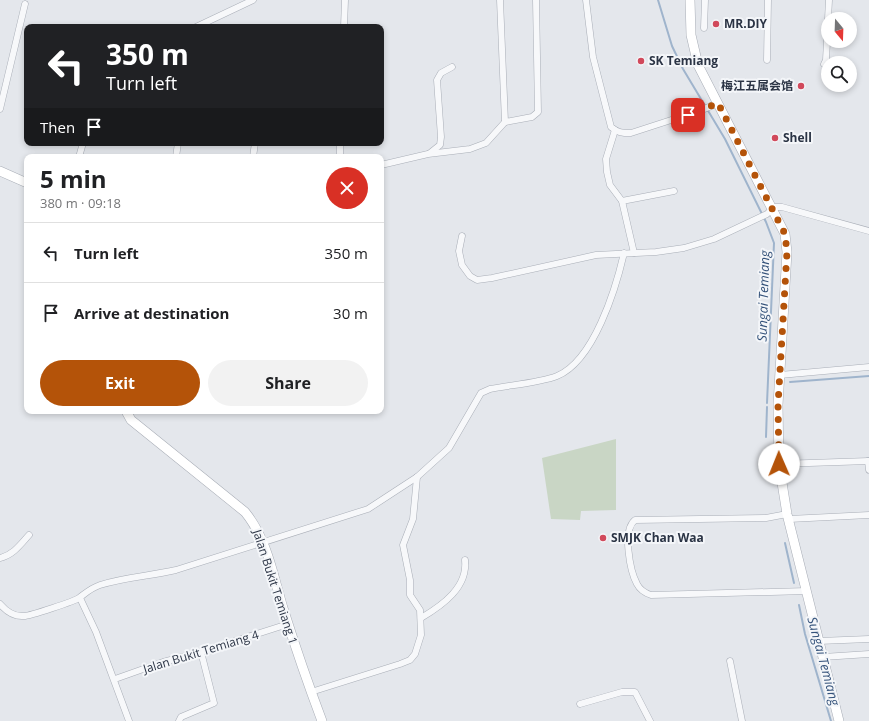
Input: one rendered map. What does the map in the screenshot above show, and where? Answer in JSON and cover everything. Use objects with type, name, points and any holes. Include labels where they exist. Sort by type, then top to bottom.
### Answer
[{"type":"street","points":[[202,24],[252,0]]},
{"type":"street","points":[[344,24],[346,0]]},
{"type":"street","points":[[500,0],[505,122]]},
{"type":"street","points":[[384,164],[428,154],[470,149],[486,143],[505,122],[532,116],[538,112],[536,0]]},
{"type":"street","points":[[586,0],[594,57],[611,127],[620,133],[631,133],[715,105]]},
{"type":"street","points":[[690,0],[691,35],[698,65],[715,105],[770,211],[785,234],[787,252],[778,405],[779,464],[788,516],[839,721]]},
{"type":"street","points":[[704,28],[705,0]]},
{"type":"street","points":[[767,60],[768,0]]},
{"type":"street","points":[[828,12],[829,0]]},
{"type":"street","points":[[0,109],[25,4]]},
{"type":"street","points":[[428,154],[440,145],[441,137],[437,80],[441,73],[452,67]]},
{"type":"street","points":[[615,130],[606,159],[607,172],[610,185],[622,201],[634,252]]},
{"type":"street","points":[[0,171],[24,182]]},
{"type":"street","points":[[622,201],[674,191]]},
{"type":"street","points":[[462,236],[459,251],[462,265],[470,276],[477,280],[492,278],[578,258],[684,248],[714,239],[757,219],[770,211],[782,207],[869,231]]},
{"type":"street","points":[[0,604],[14,615],[26,616],[80,598],[88,590],[119,579],[176,570],[368,509],[417,477],[449,448],[481,393],[490,389],[557,376],[571,367],[583,353],[608,308],[615,290],[624,253]]},
{"type":"street","points":[[780,375],[869,367]]},
{"type":"street","name":"Jalan Bukit Temiang 1","points":[[128,414],[131,420],[245,512],[253,522],[263,542],[288,624],[322,721]]},
{"type":"street","points":[[779,464],[869,461],[869,470]]},
{"type":"street","points":[[311,692],[379,672],[410,660],[419,644],[421,618],[420,610],[410,595],[410,580],[403,545],[413,519],[417,477]]},
{"type":"street","points":[[807,591],[651,595],[642,591],[637,584],[628,557],[630,528],[635,520],[869,515]]},
{"type":"street","points":[[0,558],[8,556],[28,535]]},
{"type":"street","points":[[421,618],[448,598],[462,582],[466,571],[465,560]]},
{"type":"street","points":[[80,598],[96,632],[115,679],[129,721]]},
{"type":"street","name":"Jalan Bukit Temiang 4","points":[[115,679],[163,662],[201,652],[288,624]]},
{"type":"street","points":[[819,641],[869,639]]},
{"type":"street","points":[[179,721],[181,717],[214,703],[201,652]]},
{"type":"street","points":[[823,657],[869,654]]},
{"type":"street","points":[[730,661],[742,721]]},
{"type":"street","points":[[580,704],[622,692],[635,692],[650,721]]},
{"type":"green space","points":[[616,439],[616,510],[581,511],[580,520],[551,519],[542,458]]},
{"type":"waterway","name":"Sungai Temiang","points":[[658,0],[672,46],[683,69],[725,139],[766,222],[774,243],[767,403]]},
{"type":"waterway","points":[[790,382],[869,376]]},
{"type":"waterway","name":"Sungai Temiang","points":[[766,437],[767,407]]},
{"type":"waterway","name":"Sungai Temiang","points":[[785,543],[794,583]]},
{"type":"waterway","name":"Sungai Temiang","points":[[799,605],[805,634],[831,721]]},
{"type":"place","name":"MR.DIY","points":[[716,24]]},
{"type":"place","name":"SK Temiang","points":[[641,61]]},
{"type":"place","name":"梅江五属会馆","points":[[801,86]]},
{"type":"place","name":"Shell","points":[[775,138]]},
{"type":"place","name":"SMJK Chan Waa","points":[[603,538]]},
{"type":"route","points":[[688,115],[718,103],[785,234],[787,252],[778,405],[779,464]]}]
